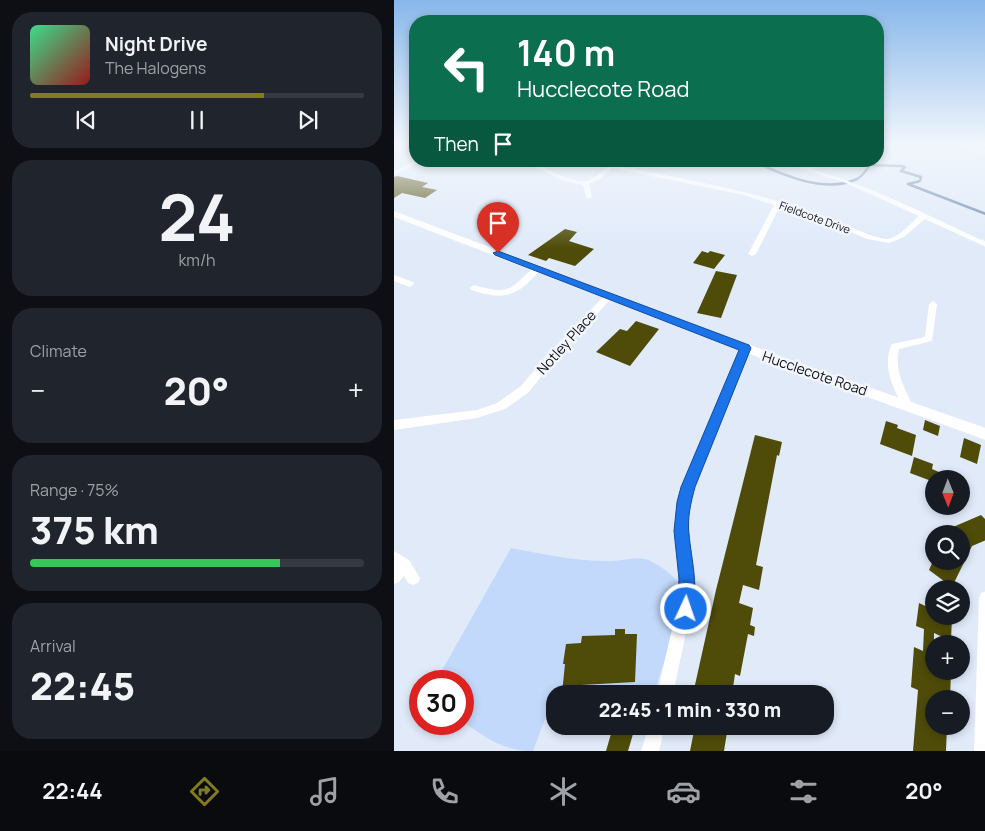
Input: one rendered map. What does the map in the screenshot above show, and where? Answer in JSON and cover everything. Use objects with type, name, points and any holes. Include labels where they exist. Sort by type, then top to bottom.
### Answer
[{"type":"street","points":[[566,178],[586,183],[596,178]]},
{"type":"street","name":"Fieldcote Drive","points":[[678,178],[746,193],[870,237],[889,241],[901,236],[924,216]]},
{"type":"street","points":[[834,178],[847,182],[924,216],[985,245]]},
{"type":"street","points":[[586,183],[589,197]]},
{"type":"street","points":[[752,254],[778,203]]},
{"type":"street","name":"Hucclecote Road","points":[[394,214],[608,297],[985,434]]},
{"type":"street","points":[[474,288],[493,295],[502,295],[510,292],[537,269]]},
{"type":"street","points":[[394,278],[407,283],[394,289]]},
{"type":"street","name":"Notley Place","points":[[394,425],[477,414],[501,406],[526,389],[550,358],[608,297]]},
{"type":"street","points":[[908,406],[894,372],[891,358],[895,346],[929,340],[933,304]]},
{"type":"street","points":[[667,685],[687,595],[681,531],[684,502],[688,487],[746,348]]},
{"type":"street","points":[[394,577],[399,562]]},
{"type":"street","points":[[399,562],[413,578]]},
{"type":"street","points":[[983,751],[985,598]]},
{"type":"street","points":[[650,751],[654,735]]},
{"type":"shaded area","points":[[511,548],[582,560],[644,559],[659,566],[678,582],[680,596],[675,624],[657,685],[546,685],[546,716],[533,751],[504,746],[474,729],[474,670],[442,670]]},
{"type":"building","points":[[394,178],[406,178],[428,183],[422,187],[437,190],[425,198],[402,193],[394,198]]},
{"type":"building","points":[[565,229],[577,232],[569,241],[594,249],[575,266],[549,258],[546,261],[528,255]]},
{"type":"building","points":[[702,251],[725,255],[714,269],[693,263]]},
{"type":"building","points":[[716,271],[737,275],[721,318],[697,313]]},
{"type":"building","points":[[636,321],[659,329],[630,366],[596,352],[620,329],[627,331]]},
{"type":"building","points":[[925,420],[940,426],[938,436],[923,430]]},
{"type":"building","points":[[886,421],[898,425],[897,428],[916,435],[912,456],[880,444]]},
{"type":"building","points":[[755,435],[782,442],[779,456],[777,455],[756,565],[763,567],[759,590],[743,585],[739,603],[753,608],[750,625],[755,627],[754,636],[748,634],[740,676],[735,674],[733,685],[695,685],[716,590]]},
{"type":"building","points":[[964,438],[981,445],[977,464],[960,457]]},
{"type":"building","points":[[914,457],[933,464],[932,469],[934,470],[925,470],[925,479],[910,473]]},
{"type":"building","points":[[981,515],[986,520],[986,540],[972,546],[970,550],[970,525],[958,525]]},
{"type":"building","points":[[929,570],[960,570],[955,580],[943,580]]},
{"type":"building","points":[[919,603],[925,606],[925,625],[952,625],[951,635],[934,633],[934,635],[925,635],[925,680],[951,680],[950,690],[925,690],[925,735],[947,735],[946,751],[913,751],[918,690],[911,687],[914,647],[923,651],[924,629],[916,626]]},
{"type":"building","points":[[615,629],[625,629],[625,634],[637,634],[635,682],[563,685],[566,644],[581,643],[582,636],[615,635]]},
{"type":"building","points":[[611,735],[633,735],[628,751],[606,751]]},
{"type":"building","points":[[693,735],[727,735],[724,751],[690,751]]},
{"type":"waterway","points":[[794,178],[818,184],[845,183],[858,178]]},
{"type":"waterway","points":[[921,178],[920,181],[908,184],[986,214]]},
{"type":"route","points":[[498,253],[564,280],[746,348],[688,487],[684,502],[681,516],[681,531],[686,579],[686,609]]}]
